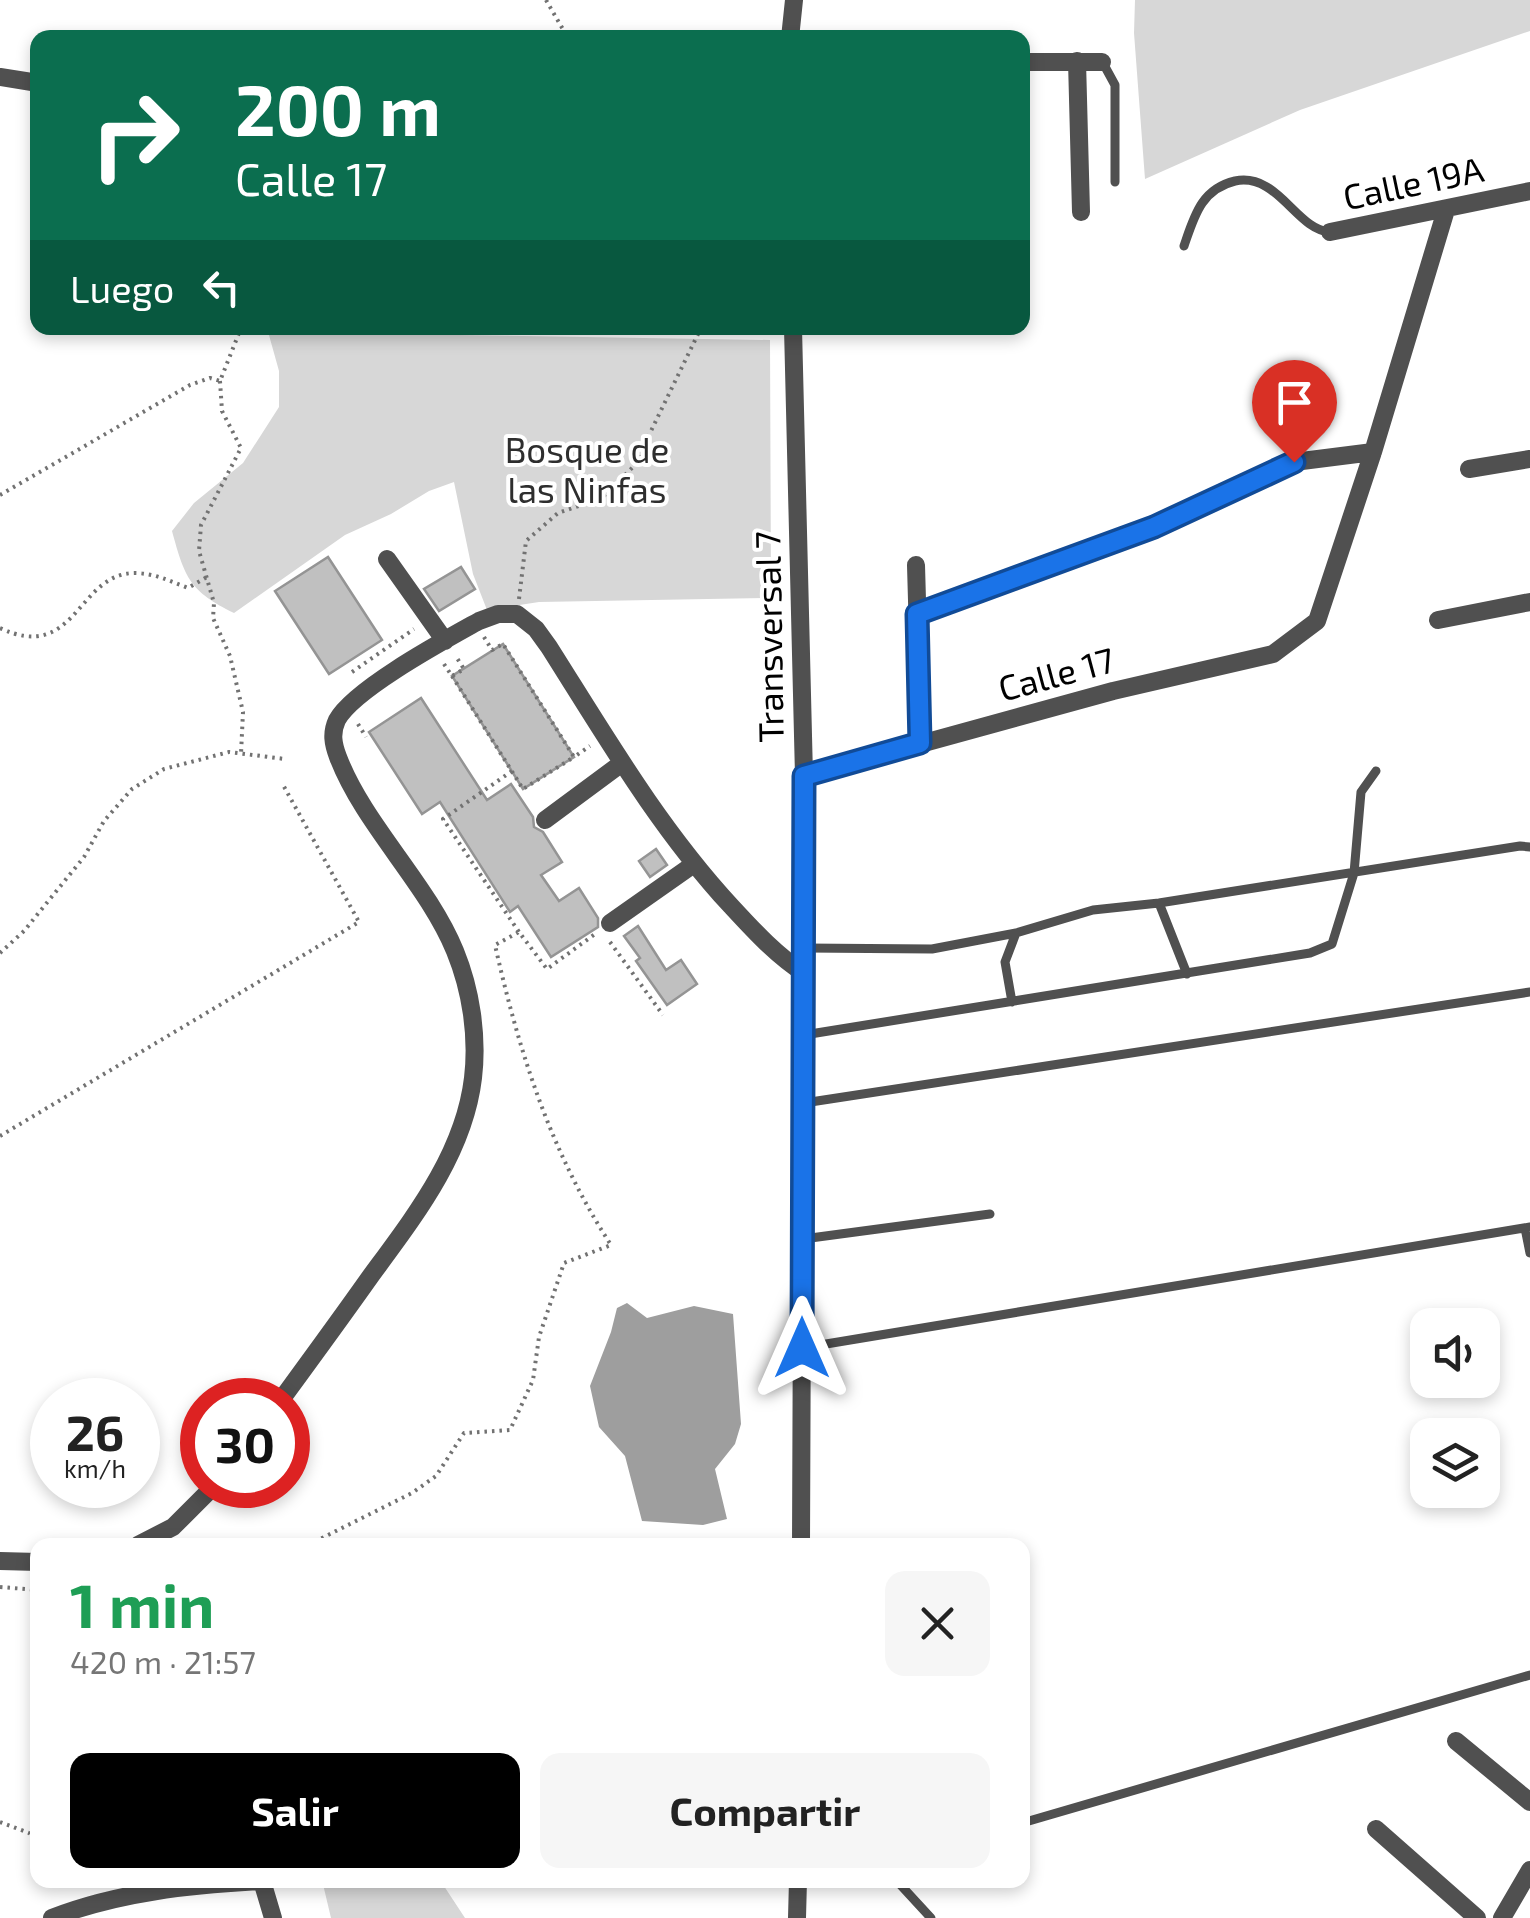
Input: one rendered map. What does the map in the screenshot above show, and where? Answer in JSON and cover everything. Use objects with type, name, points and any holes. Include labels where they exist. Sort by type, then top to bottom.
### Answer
[{"type":"street","points":[[1076,61],[1081,212]]},
{"type":"street","points":[[1030,62],[1102,62]]},
{"type":"street","points":[[0,77],[30,82]]},
{"type":"street","name":"Calle 19A","points":[[1330,232],[1530,191]]},
{"type":"street","points":[[917,614],[1154,527],[1294,462],[1373,452],[1446,210]]},
{"type":"street","name":"Transversal 7","points":[[794,335],[805,948],[801,1538]]},
{"type":"street","name":"Calle 17","points":[[804,776],[1113,691],[1272,654],[1317,621],[1373,452]]},
{"type":"street","points":[[1468,469],[1530,459]]},
{"type":"street","points":[[387,559],[449,646]]},
{"type":"street","points":[[916,565],[920,743]]},
{"type":"street","points":[[1438,620],[1530,602]]},
{"type":"street","points":[[297,1378],[442,1173],[465,1119],[474,1076],[468,990],[455,950],[336,754],[332,738],[336,723],[357,697],[449,646],[478,620],[508,612],[517,614],[536,629],[549,647],[660,822],[776,956],[805,974]]},
{"type":"street","points":[[546,820],[622,763]]},
{"type":"street","points":[[610,924],[694,864]]},
{"type":"street","points":[[152,1538],[173,1528],[193,1508]]},
{"type":"street","points":[[0,1561],[30,1562]]},
{"type":"street","points":[[1456,1741],[1530,1802]]},
{"type":"street","points":[[1376,1829],[1478,1918]]},
{"type":"street","points":[[1502,1918],[1530,1870]]},
{"type":"street","points":[[52,1918],[92,1903],[175,1888]]},
{"type":"street","points":[[264,1888],[273,1918]]},
{"type":"street","points":[[797,1918],[798,1888]]},
{"type":"lane","points":[[1102,62],[1114,85],[1115,182]]},
{"type":"lane","name":"Calle 19A","points":[[1184,246],[1200,202],[1222,184],[1247,179],[1271,190],[1323,232],[1330,232]]},
{"type":"lane","points":[[804,1036],[1310,953],[1332,944],[1354,873],[1361,792],[1376,771]]},
{"type":"lane","points":[[805,948],[932,950],[1016,934],[1094,910],[1158,904],[1520,846],[1530,848]]},
{"type":"lane","points":[[1158,904],[1186,974]]},
{"type":"lane","points":[[1012,1002],[1005,962],[1016,934]]},
{"type":"lane","points":[[804,1103],[1530,992]]},
{"type":"lane","points":[[803,1239],[990,1214]]},
{"type":"lane","points":[[802,1348],[1528,1228],[1530,1253]]},
{"type":"lane","points":[[1030,1820],[1530,1675]]},
{"type":"lane","points":[[903,1888],[931,1918]]},
{"type":"path","points":[[546,0],[563,30]]},
{"type":"path","points":[[238,335],[220,382],[222,410],[241,448],[200,526],[199,551],[214,603],[213,618],[230,656],[243,712],[241,754]]},
{"type":"path","points":[[517,614],[526,542],[558,513],[602,498],[634,466],[698,335]]},
{"type":"path","points":[[0,495],[190,385],[210,378],[220,382]]},
{"type":"path","points":[[0,628],[18,637],[40,637],[71,621],[90,595],[108,580],[131,573],[156,575],[188,588],[206,576]]},
{"type":"path","points":[[352,672],[429,618]]},
{"type":"path","points":[[482,632],[492,650],[502,644],[574,757]]},
{"type":"path","points":[[449,646],[464,668],[452,676]]},
{"type":"path","points":[[441,660],[523,789],[597,742]]},
{"type":"path","points":[[365,714],[356,721],[366,737]]},
{"type":"path","points":[[0,953],[24,932],[84,857],[104,821],[132,788],[164,768],[228,752],[285,760]]},
{"type":"path","points":[[512,771],[443,818],[547,969],[602,930],[662,1016]]},
{"type":"path","points":[[0,1136],[358,922],[282,783]]},
{"type":"path","points":[[321,1538],[436,1476],[464,1433],[510,1430],[533,1380],[540,1337],[564,1264],[611,1245],[585,1205],[546,1122],[522,1058],[495,945],[519,932]]},
{"type":"path","points":[[0,1587],[30,1589]]},
{"type":"path","points":[[0,1822],[30,1835]]},
{"type":"green space","points":[[1135,0],[1530,0],[1530,31],[1300,110],[1145,179]]},
{"type":"green space","name":"Bosque de las Ninfas","points":[[269,335],[770,340],[771,598],[539,602],[487,610],[473,574],[454,482],[345,535],[234,613],[208,598],[191,582],[172,531],[194,503],[243,463],[279,407],[279,371]]},
{"type":"green space","points":[[324,1888],[445,1888],[465,1918],[331,1918]]},
{"type":"shaded area","points":[[627,1303],[647,1318],[694,1306],[733,1314],[741,1424],[735,1444],[715,1469],[727,1519],[703,1525],[642,1521],[625,1456],[599,1427],[590,1386],[617,1308]]},
{"type":"building","points":[[328,557],[382,640],[329,674],[275,591]]},
{"type":"building","points":[[461,567],[475,589],[439,611],[424,589]]},
{"type":"building","points":[[503,644],[574,757],[523,789],[452,676]]},
{"type":"building","points":[[421,698],[487,800],[511,784],[533,817],[534,827],[543,832],[562,862],[541,875],[559,901],[579,888],[598,918],[598,927],[551,957],[518,906],[510,912],[440,802],[422,814],[369,732]]},
{"type":"building","points":[[656,849],[667,865],[650,877],[639,861]]},
{"type":"building","points":[[638,926],[666,970],[681,960],[697,984],[667,1005],[636,961],[640,958],[624,936]]},
{"type":"route","points":[[802,1348],[804,776],[920,743],[917,614],[1154,527],[1294,462]]}]
